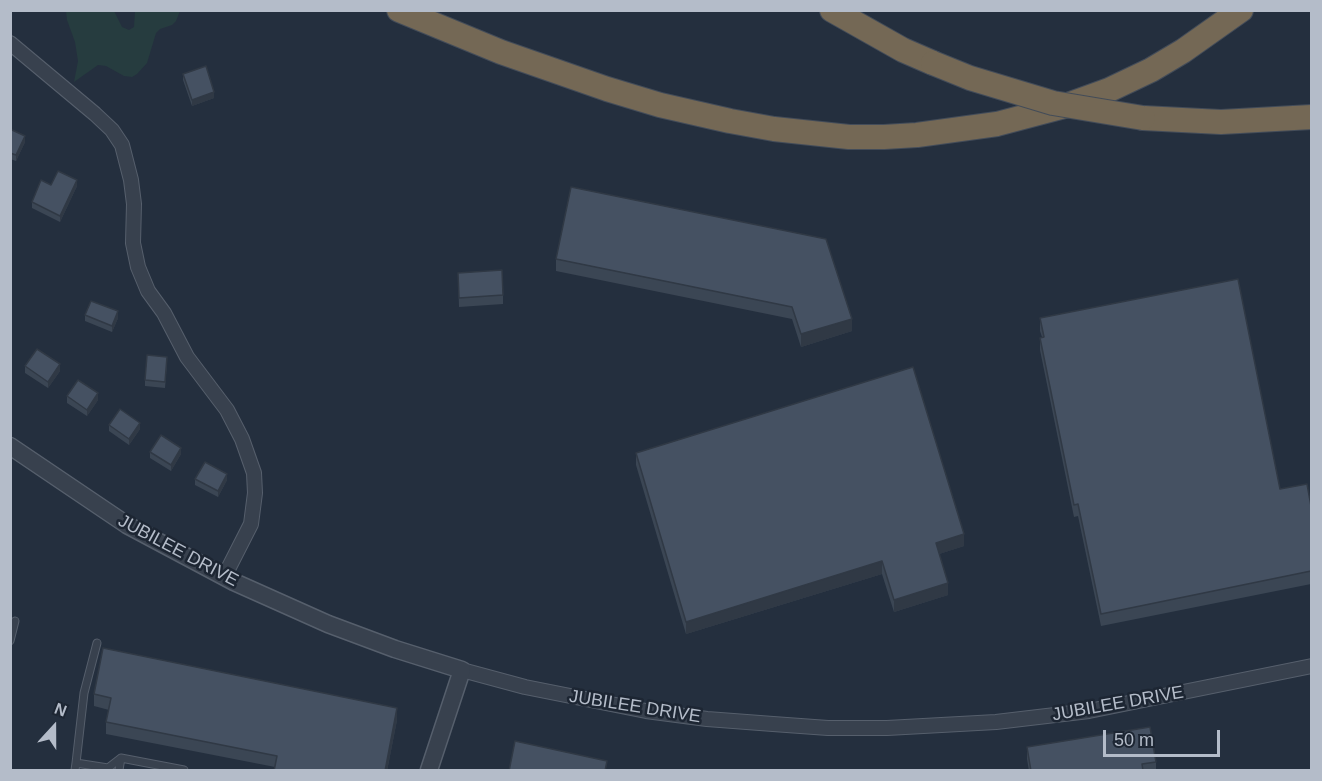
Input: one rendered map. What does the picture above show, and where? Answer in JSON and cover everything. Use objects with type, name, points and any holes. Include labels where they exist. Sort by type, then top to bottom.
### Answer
[{"type":"highway","points":[[399,10],[530,63],[660,105],[774,129],[849,137],[917,135],[997,124],[1065,106],[1109,90],[1151,70],[1183,51],[1241,10]]},
{"type":"highway","points":[[832,10],[903,50],[933,63],[980,81],[1053,103],[1143,118],[1221,122],[1311,117]]},
{"type":"street","points":[[10,43],[95,114],[112,130],[122,145],[131,180],[134,204],[133,243],[138,267],[148,291],[164,313],[187,357],[227,410],[242,439],[254,473],[255,493],[251,524],[224,577]]},
{"type":"street","name":"JUBILEE DRIVE","points":[[10,446],[127,525],[224,577],[328,624],[395,649],[462,670],[525,687],[646,711],[707,719],[828,728],[887,728],[996,722],[1089,711],[1311,666]]},
{"type":"street","points":[[429,771],[462,670]]},
{"type":"lane","points":[[10,641],[15,621]]},
{"type":"lane","points":[[97,643],[84,693],[75,767],[108,768],[121,758]]},
{"type":"lane","points":[[121,758],[160,768],[184,771]]},
{"type":"lane","points":[[119,771],[121,758]]},
{"type":"green space","points":[[66,11],[114,11],[122,27],[129,30],[134,27],[135,11],[180,11],[172,25],[156,33],[147,63],[137,74],[132,77],[124,76],[106,66],[98,65],[74,82],[78,61]]},
{"type":"building","points":[[206,66],[214,92],[192,100],[183,74]]},
{"type":"building","points":[[10,129],[25,136],[16,155],[10,153]]},
{"type":"building","points":[[58,171],[77,180],[60,216],[32,202],[41,180],[51,185]]},
{"type":"building","points":[[571,187],[826,239],[852,319],[801,334],[792,307],[556,259]]},
{"type":"building","points":[[502,270],[503,295],[459,298],[458,273]]},
{"type":"building","points":[[1238,279],[1280,489],[1307,484],[1311,506],[1311,571],[1101,614],[1078,504],[1074,505],[1040,338],[1044,337],[1040,318]]},
{"type":"building","points":[[91,301],[118,311],[112,326],[85,315]]},
{"type":"building","points":[[37,349],[60,364],[48,382],[25,366]]},
{"type":"building","points":[[147,355],[167,357],[165,382],[145,380]]},
{"type":"building","points":[[913,367],[964,534],[936,543],[948,583],[894,600],[882,561],[686,622],[636,453]]},
{"type":"building","points":[[78,380],[98,393],[87,410],[67,396]]},
{"type":"building","points":[[120,409],[140,423],[129,439],[109,425]]},
{"type":"building","points":[[161,435],[181,448],[171,465],[150,452]]},
{"type":"building","points":[[205,462],[227,474],[218,491],[195,479]]},
{"type":"building","points":[[103,648],[397,708],[385,771],[274,771],[277,756],[106,722],[111,698],[94,694]]},
{"type":"building","points":[[1150,727],[1156,762],[1142,764],[1143,771],[1031,771],[1027,747]]},
{"type":"building","points":[[515,741],[607,761],[605,771],[509,771]]}]
